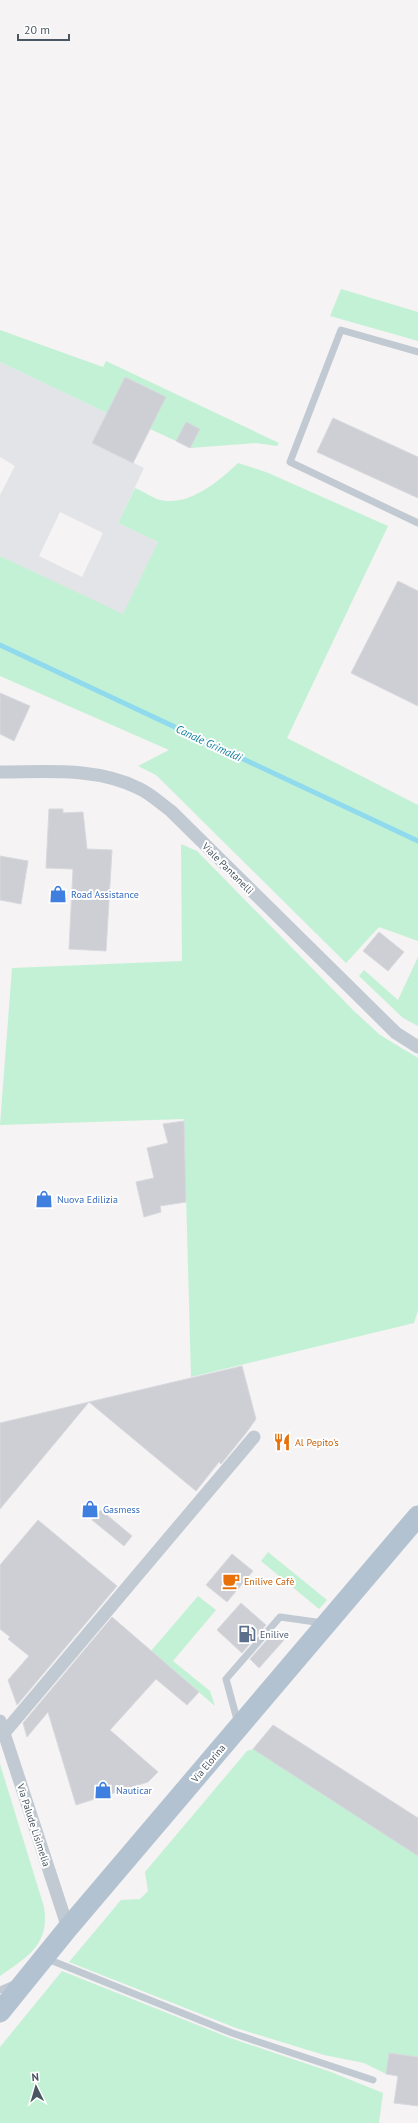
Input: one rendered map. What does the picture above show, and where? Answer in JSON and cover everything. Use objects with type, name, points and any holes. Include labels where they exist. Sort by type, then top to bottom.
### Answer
[{"type":"main road","name":"Via Elorina","points":[[0,2012],[68,1928],[418,1516]]},
{"type":"street","name":"Viale Pantanelli","points":[[0,772],[70,772],[97,775],[123,781],[140,789],[171,811],[396,1033],[418,1047]]},
{"type":"street","points":[[2,1727],[254,1437]]},
{"type":"street","name":"Via Palude Lisimelia","points":[[2,1727],[68,1928]]},
{"type":"lane","points":[[418,352],[341,330],[290,462],[418,523]]},
{"type":"lane","points":[[239,1727],[226,1679],[280,1617],[327,1623]]},
{"type":"lane","points":[[45,1958],[232,2034],[372,2080]]},
{"type":"lane","points":[[0,1990],[30,1976]]},
{"type":"shaded area","points":[[0,362],[107,413],[93,443],[144,468],[118,523],[158,542],[123,615],[0,556],[0,495],[15,466],[0,457]],"holes":[[[60,512],[103,533],[82,577],[39,556]]]},
{"type":"green space","points":[[341,289],[418,312],[418,341],[330,316]]},
{"type":"green space","points":[[0,330],[103,367],[106,361],[279,443],[277,446],[256,443],[190,448],[186,422],[176,441],[150,429],[165,397],[125,377],[107,413],[0,362]]},
{"type":"green space","points":[[238,463],[266,472],[388,526],[287,738],[418,805],[418,941],[379,927],[346,963],[156,775],[138,766],[169,750],[0,676],[0,556],[123,614],[158,542],[118,523],[135,488],[157,499],[168,501],[180,500],[202,492],[222,478]]},
{"type":"green space","points":[[181,844],[197,851],[354,1011],[380,1035],[418,1058],[418,1310],[414,1323],[191,1377],[184,1119],[0,1125],[12,968],[182,961]]},
{"type":"green space","points":[[418,957],[418,1026],[403,1018],[359,976],[364,970],[398,1000]]},
{"type":"green space","points":[[268,1552],[327,1600],[319,1609],[261,1561]]},
{"type":"green space","points":[[198,1596],[216,1610],[173,1661],[210,1691],[215,1706],[151,1651]]},
{"type":"green space","points":[[253,1749],[418,1849],[418,2057],[389,2053],[386,2074],[364,2063],[324,2055],[236,2028],[69,1962],[121,1900],[140,1899],[148,1891],[145,1872],[247,1751]]},
{"type":"green space","points":[[0,1764],[44,1907],[45,1920],[44,1931],[35,1948],[28,1956],[0,1976]]},
{"type":"green space","points":[[62,1971],[230,2038],[331,2072],[383,2093],[379,2123],[0,2123],[0,2047]]},
{"type":"building","points":[[125,377],[166,397],[133,463],[92,443]]},
{"type":"building","points":[[333,418],[418,457],[418,498],[317,452]]},
{"type":"building","points":[[186,422],[200,429],[190,448],[176,441]]},
{"type":"building","points":[[398,581],[418,591],[418,706],[351,673]]},
{"type":"building","points":[[0,693],[30,706],[14,741],[0,734]]},
{"type":"building","points":[[49,809],[63,809],[63,813],[83,812],[87,849],[112,850],[106,951],[69,949],[73,869],[46,868]]},
{"type":"building","points":[[0,856],[28,861],[21,904],[0,900]]},
{"type":"building","points":[[379,932],[404,952],[388,971],[363,951]]},
{"type":"building","points":[[184,1121],[186,1202],[160,1206],[161,1212],[144,1217],[136,1182],[154,1178],[147,1148],[168,1143],[163,1124]]},
{"type":"building","points":[[242,1366],[256,1419],[221,1464],[219,1462],[196,1491],[89,1402]]},
{"type":"building","points":[[89,1402],[50,1449],[0,1509],[0,1423]]},
{"type":"building","points":[[101,1510],[132,1536],[124,1546],[92,1520]]},
{"type":"building","points":[[38,1520],[117,1586],[17,1705],[8,1680],[29,1656],[8,1639],[10,1637],[0,1629],[0,1565]]},
{"type":"building","points":[[232,1554],[253,1571],[227,1602],[206,1585]]},
{"type":"building","points":[[241,1603],[266,1625],[242,1653],[217,1630]]},
{"type":"building","points":[[112,1617],[199,1692],[187,1705],[156,1679],[110,1730],[158,1772],[148,1782],[76,1805],[48,1712],[27,1737],[23,1723]]},
{"type":"building","points":[[274,1632],[284,1640],[259,1668],[250,1659]]},
{"type":"building","points":[[273,1725],[418,1818],[418,1856],[253,1749]]},
{"type":"building","points":[[389,2053],[418,2057],[418,2106],[394,2103],[398,2076],[386,2074]]},
{"type":"waterway","name":"Canale Grimaldi","points":[[0,645],[418,841]]},
{"type":"place","name":"Road Assistance","points":[[58,894]]},
{"type":"place","name":"Nuova Edilizia","points":[[44,1199]]},
{"type":"place","name":"Al Pepito's","points":[[282,1442]]},
{"type":"place","name":"Gasmess","points":[[90,1509]]},
{"type":"place","name":"Enilive Cafè","points":[[231,1581]]},
{"type":"place","name":"Enilive","points":[[247,1634]]},
{"type":"place","name":"Nauticar","points":[[103,1790]]}]
